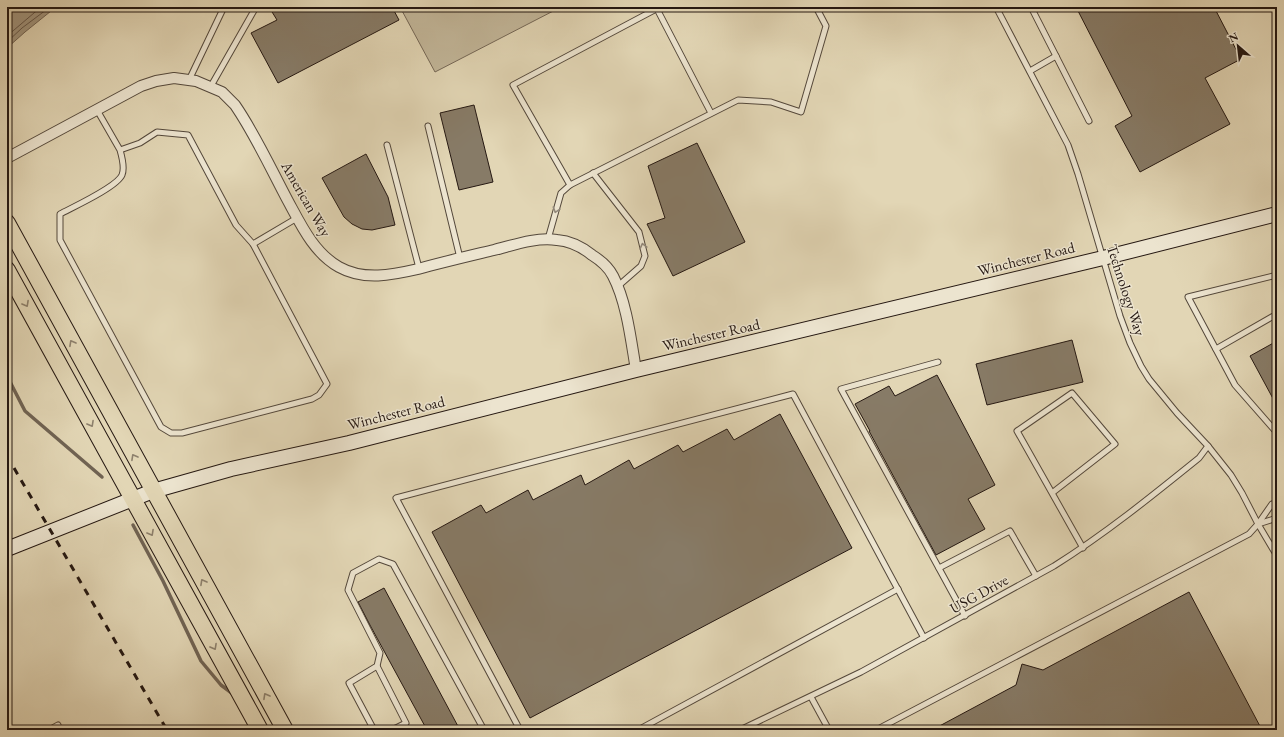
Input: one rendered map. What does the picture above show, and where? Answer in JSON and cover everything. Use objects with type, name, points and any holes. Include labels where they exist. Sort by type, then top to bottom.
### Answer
[{"type":"main road","name":"Winchester Road","points":[[7,549],[153,491],[253,464],[349,443],[636,370],[1103,258],[1277,214]]},
{"type":"main road","points":[[7,223],[285,730]]},
{"type":"main road","points":[[7,270],[260,730]]},
{"type":"street","name":"American Way","points":[[7,158],[141,86],[156,81],[174,78],[196,81],[211,86],[222,92],[241,113],[297,218],[315,247],[328,260],[339,267],[356,274],[368,276],[395,274],[531,240],[548,239],[573,244],[584,248],[598,259],[609,270],[613,277],[626,316],[636,370]]},
{"type":"lane","points":[[189,80],[224,7]]},
{"type":"lane","points":[[211,86],[256,7]]},
{"type":"lane","points":[[548,239],[561,193],[570,185],[711,113],[738,100],[771,102],[801,112],[826,26],[816,7]]},
{"type":"lane","name":"Technology Way","points":[[996,7],[1068,146],[1078,174],[1120,316],[1130,343],[1141,366],[1149,379],[1177,413],[1208,446],[1231,475],[1277,556]]},
{"type":"lane","points":[[1031,7],[1089,121]]},
{"type":"lane","points":[[570,185],[513,84],[658,8],[711,113]]},
{"type":"lane","points":[[1030,71],[1056,56]]},
{"type":"lane","points":[[97,110],[120,150],[123,162],[123,174],[115,184],[60,214],[60,240],[161,427],[171,433],[182,433],[312,399],[319,395],[327,384],[253,244],[236,225],[188,135],[157,132],[140,142],[120,150]]},
{"type":"lane","points":[[428,126],[460,258]]},
{"type":"lane","points":[[387,146],[419,268]]},
{"type":"lane","points":[[593,173],[639,232],[646,256],[641,266],[617,287]]},
{"type":"lane","points":[[253,244],[297,218]]},
{"type":"lane","points":[[1277,275],[1188,297],[1235,385],[1277,433]]},
{"type":"lane","points":[[1216,350],[1277,314]]},
{"type":"lane","points":[[938,362],[841,389],[965,616]]},
{"type":"lane","points":[[1052,493],[1115,444],[1072,393],[1017,431],[1083,548]]},
{"type":"lane","points":[[520,730],[396,498],[793,394],[924,638]]},
{"type":"lane","name":"USG Drive","points":[[740,730],[748,728],[861,672],[965,616],[1083,548],[1199,458],[1208,446]]},
{"type":"lane","points":[[876,730],[1249,534],[1272,504],[1277,502]]},
{"type":"lane","points":[[1258,524],[1277,518]]},
{"type":"lane","points":[[939,568],[1010,531],[1036,576]]},
{"type":"lane","points":[[392,730],[406,722],[377,666],[380,653],[348,590],[353,573],[379,559],[393,564],[484,730]]},
{"type":"lane","points":[[638,730],[898,589]]},
{"type":"lane","points":[[374,730],[349,683],[377,666]]},
{"type":"lane","points":[[811,697],[829,730]]},
{"type":"lane","points":[[49,730],[58,726]]},
{"type":"shaded area","points":[[400,7],[561,7],[435,72]]},
{"type":"water","points":[[7,7],[56,7],[7,48]]},
{"type":"building","points":[[269,7],[392,7],[399,20],[278,83],[251,33],[277,20]]},
{"type":"building","points":[[1076,7],[1214,7],[1241,59],[1205,78],[1230,124],[1140,172],[1115,126],[1132,116]]},
{"type":"building","points":[[474,105],[493,182],[459,190],[440,113]]},
{"type":"building","points":[[697,143],[745,242],[673,276],[647,224],[665,218],[648,166]]},
{"type":"building","points":[[366,154],[388,197],[395,225],[372,230],[362,229],[352,224],[344,217],[322,178]]},
{"type":"building","points":[[1072,340],[1083,382],[987,405],[976,364]]},
{"type":"building","points":[[1277,341],[1277,406],[1250,356]]},
{"type":"building","points":[[937,375],[995,485],[968,499],[985,529],[936,555],[855,404],[889,386],[895,396]]},
{"type":"building","points":[[780,414],[852,548],[530,718],[432,532],[481,505],[486,513],[528,490],[533,500],[581,475],[585,485],[629,460],[634,469],[678,445],[683,452],[727,429],[734,440]]},
{"type":"building","points":[[384,588],[460,730],[427,730],[371,627],[358,602]]},
{"type":"building","points":[[1189,592],[1262,730],[932,730],[1016,685],[1022,664],[1043,670]]},
{"type":"waterway","points":[[7,376],[25,411],[102,477]]},
{"type":"waterway","points":[[133,525],[163,581],[201,661],[221,685],[233,694]]},
{"type":"railway","points":[[7,456],[167,730]]}]
